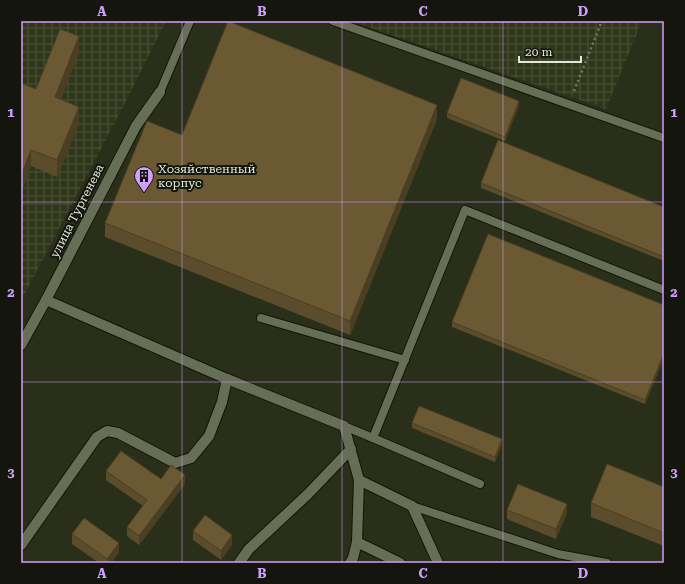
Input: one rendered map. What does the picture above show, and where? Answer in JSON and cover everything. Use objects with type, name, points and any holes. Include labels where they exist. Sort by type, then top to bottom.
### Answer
[{"type":"street","name":"улица Тургенева","points":[[21,346],[136,126],[160,92]]},
{"type":"street","points":[[46,300],[228,379],[344,426],[359,480],[357,542],[353,558],[350,563]]},
{"type":"street","points":[[21,545],[97,436],[107,431],[118,433],[176,463],[191,458],[209,436],[222,402],[228,379]]},
{"type":"street","points":[[239,563],[249,549],[308,494],[351,449]]},
{"type":"street","points":[[359,480],[412,506],[438,563]]},
{"type":"street","points":[[357,542],[400,563]]},
{"type":"lane","points":[[160,92],[190,21]]},
{"type":"lane","points":[[333,21],[664,138]]},
{"type":"lane","points":[[374,438],[465,210],[664,290]]},
{"type":"lane","points":[[260,318],[405,360]]},
{"type":"lane","points":[[344,426],[480,484]]},
{"type":"lane","points":[[412,506],[558,554],[608,563]]},
{"type":"path","points":[[568,105],[602,21]]},
{"type":"shaded area","points":[[21,21],[166,21],[123,107],[21,301]]},
{"type":"shaded area","points":[[351,21],[642,21],[606,109]]},
{"type":"building","points":[[228,21],[437,105],[350,321],[105,223],[147,121],[182,135]]},
{"type":"building","points":[[60,29],[79,36],[55,97],[79,107],[57,160],[31,150],[21,176],[21,83],[36,89]]},
{"type":"building","points":[[461,78],[519,101],[505,137],[447,113]]},
{"type":"building","points":[[498,140],[664,207],[664,257],[481,183]]},
{"type":"building","points":[[488,234],[664,305],[664,353],[645,400],[452,322]]},
{"type":"building","points":[[419,406],[502,439],[495,457],[412,423]]},
{"type":"building","points":[[121,451],[161,479],[171,465],[185,475],[139,536],[127,527],[147,500],[106,471]]},
{"type":"building","points":[[607,464],[664,487],[664,533],[591,503]]},
{"type":"building","points":[[518,484],[567,504],[556,529],[507,510]]},
{"type":"building","points":[[205,515],[232,535],[221,551],[193,531]]},
{"type":"building","points":[[84,518],[119,543],[107,559],[72,534]]},
{"type":"place","name":"Хозяйственный корпус","points":[[144,193]]}]
